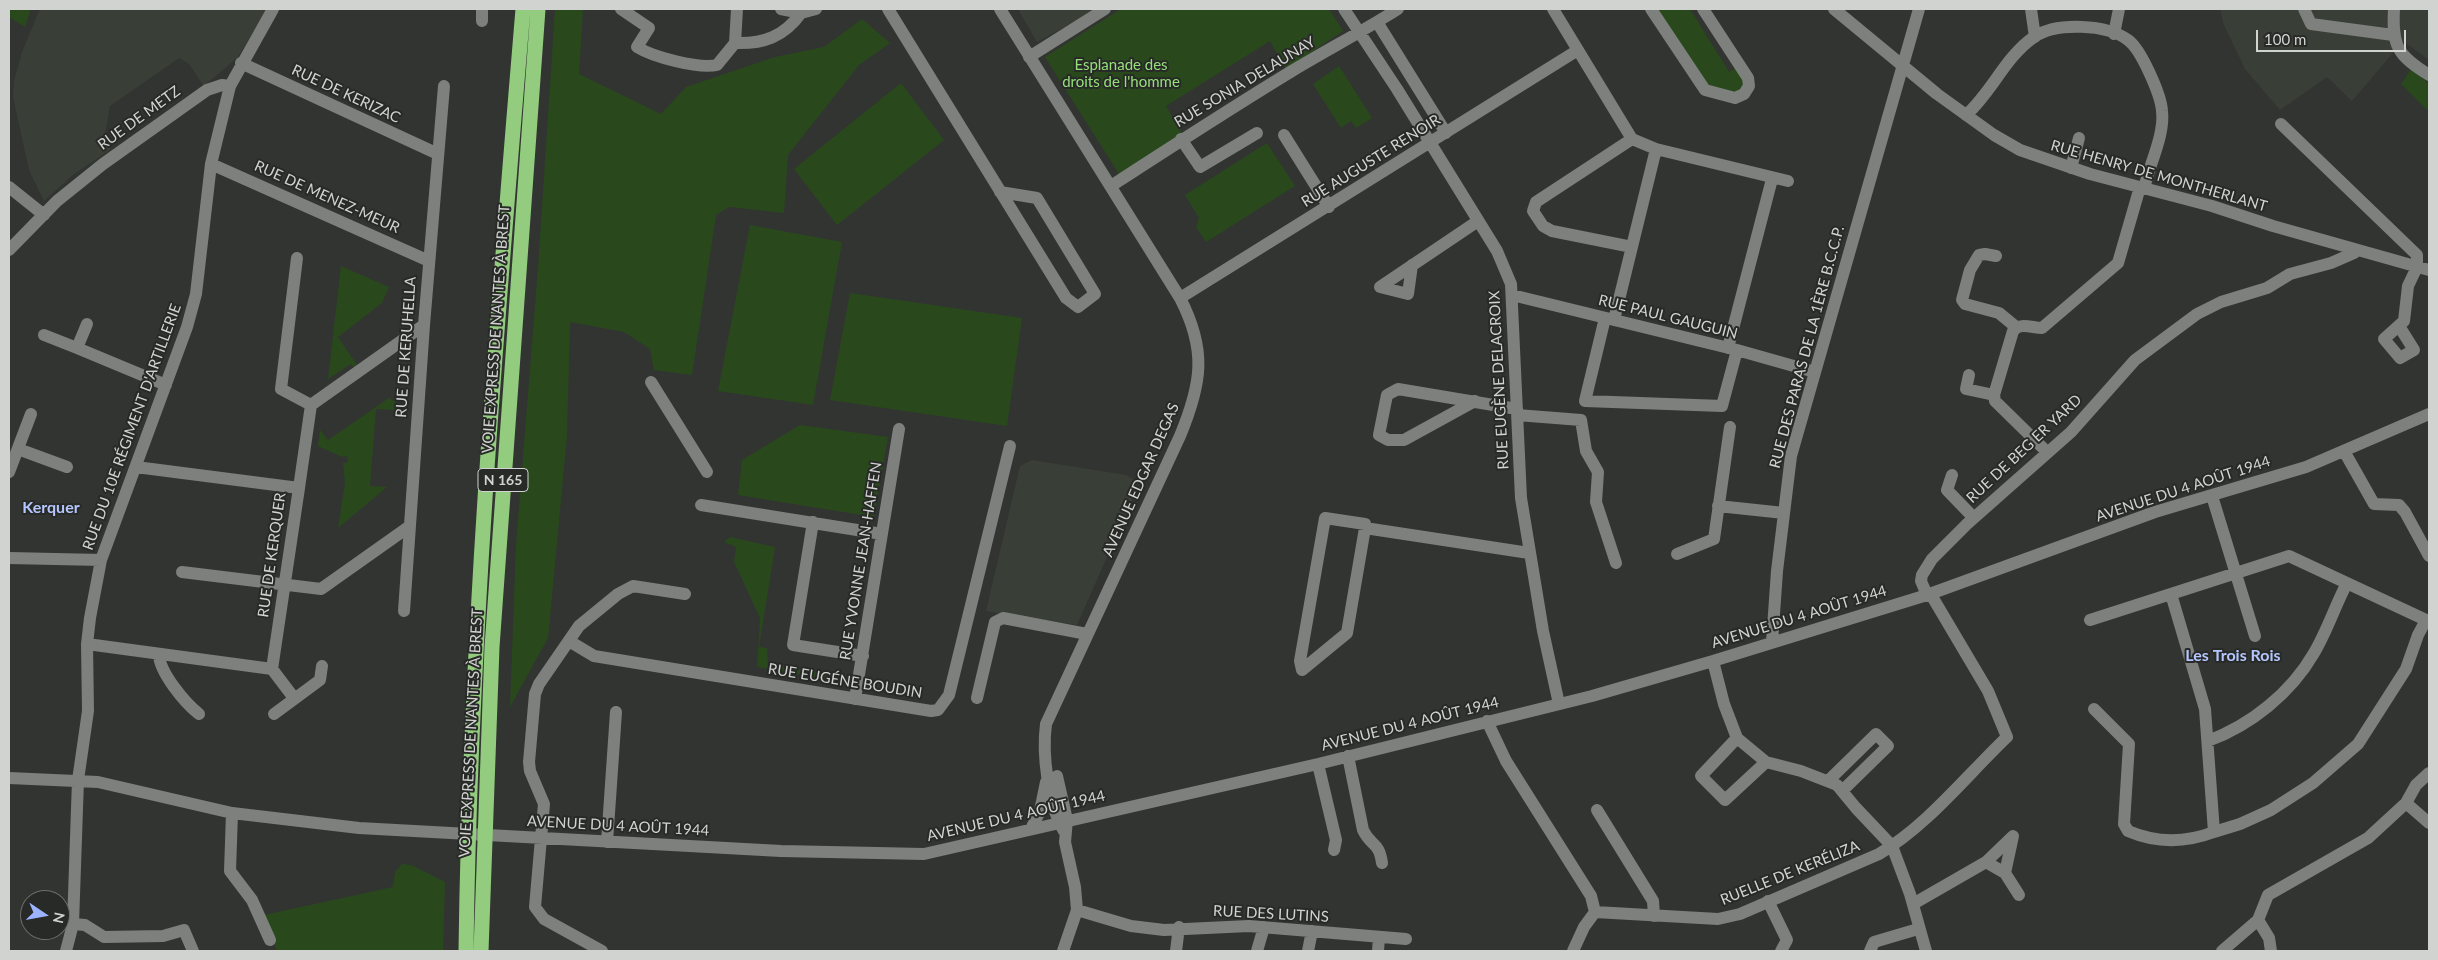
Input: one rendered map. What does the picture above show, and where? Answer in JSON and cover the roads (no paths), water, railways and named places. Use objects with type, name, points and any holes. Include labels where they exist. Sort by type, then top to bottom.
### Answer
[{"type":"highway","name":"VOIE EXPRESS DE NANTES À BREST","points":[[466,951],[468,816],[480,591],[523,9]]},
{"type":"highway","name":"VOIE EXPRESS DE NANTES À BREST","points":[[481,951],[492,646],[508,396],[538,9]]},
{"type":"street","points":[[230,86],[241,63],[273,9]]},
{"type":"street","points":[[621,9],[649,28],[637,47],[647,53],[703,66],[714,66],[722,60],[735,43],[737,9]]},
{"type":"street","points":[[780,9],[801,14],[816,9]]},
{"type":"street","points":[[888,9],[1000,192],[1066,298],[1078,306],[1095,294],[1037,198],[1000,192]]},
{"type":"street","name":"AVENUE EDGAR DEGAS","points":[[1000,9],[1180,298],[1194,331],[1199,351],[1200,372],[1193,405],[1155,492],[1046,724],[1044,734],[1047,772],[1064,824]]},
{"type":"street","points":[[1030,57],[1105,9]]},
{"type":"street","name":"RUE EUGÈNE DELACROIX","points":[[1344,9],[1497,251],[1511,284],[1521,498],[1560,704]]},
{"type":"street","name":"RUE SONIA DELAUNAY","points":[[1111,186],[1181,139],[1295,70],[1360,34],[1398,9]]},
{"type":"street","points":[[1651,9],[1705,90],[1735,98],[1744,94],[1749,86],[1748,78],[1703,9]]},
{"type":"street","name":"RUE HENRY DE MONTHERLANT","points":[[1834,9],[1966,115],[2020,150],[2071,168],[2212,206],[2423,268]]},
{"type":"street","name":"RUE DES PARAS DE LA 1ÈRE B.C.C.P.","points":[[1772,642],[1772,618],[1791,456],[1919,9]]},
{"type":"street","points":[[2030,9],[2035,36]]},
{"type":"street","points":[[2114,34],[2119,9]]},
{"type":"street","points":[[2304,9],[2311,24],[2393,35]]},
{"type":"street","points":[[2394,9],[2393,35],[2401,54],[2429,75]]},
{"type":"street","points":[[1557,10],[1578,50],[1632,139],[1656,149],[1788,181]]},
{"type":"street","points":[[735,43],[766,41],[792,25],[801,14]]},
{"type":"street","points":[[1377,22],[1446,133]]},
{"type":"street","points":[[1966,115],[2015,55],[2035,36],[2070,26],[2086,26],[2114,34],[2127,39],[2135,46],[2162,111],[2154,157],[2118,263],[2042,328],[2016,327],[1999,313],[1965,304],[1962,300],[1970,270],[1979,256],[1985,254],[1996,256]]},
{"type":"street","name":"RUE AUGUSTE RENOIR","points":[[1180,298],[1329,207],[1578,50]]},
{"type":"street","name":"RUE DE KERIZAC","points":[[241,63],[438,154]]},
{"type":"street","name":"RUE DU 10E RÉGIMENT D'ARTILLERIE","points":[[66,951],[73,924],[78,780],[88,711],[87,644],[90,618],[101,560],[187,327],[196,294],[211,164],[230,86]]},
{"type":"street","name":"RUE DE METZ","points":[[9,250],[57,201],[103,164],[183,106],[213,87],[230,86]]},
{"type":"street","name":"RUE DE KERUHELLA","points":[[404,611],[424,325],[444,86]]},
{"type":"street","points":[[2281,124],[2417,255],[2423,268],[2408,286],[2404,321],[2399,326]]},
{"type":"street","points":[[1181,139],[1200,168],[1257,133]]},
{"type":"street","points":[[1284,135],[1329,207]]},
{"type":"street","points":[[2071,168],[2079,138]]},
{"type":"street","points":[[1632,139],[1536,202],[1533,211],[1544,226],[1552,231],[1632,247]]},
{"type":"street","points":[[1656,149],[1632,247],[1585,400],[1722,406],[1772,178]]},
{"type":"street","name":"RUE DE MENEZ-MEUR","points":[[211,164],[429,260]]},
{"type":"street","points":[[9,187],[44,215]]},
{"type":"street","points":[[1412,265],[1478,221]]},
{"type":"street","name":"RUE DE BEG ER YARD","points":[[1929,594],[1921,581],[1925,567],[1974,518],[2071,432],[2135,360],[2184,322],[2221,302],[2250,295],[2290,274],[2331,263],[2354,254],[2357,250]]},
{"type":"street","points":[[297,258],[281,389],[311,406]]},
{"type":"street","name":"RUE PAUL GAUGUIN","points":[[1512,295],[1733,349],[1815,372]]},
{"type":"street","points":[[77,348],[87,324]]},
{"type":"street","points":[[299,488],[311,406],[424,325]]},
{"type":"street","points":[[2016,327],[2012,331],[1994,395],[1995,401],[2047,452]]},
{"type":"street","points":[[44,334],[166,385]]},
{"type":"street","points":[[1969,375],[1966,389],[1994,395]]},
{"type":"street","points":[[651,382],[707,472]]},
{"type":"street","points":[[1475,402],[1404,440],[1388,440],[1379,436],[1387,395],[1398,389],[1475,402],[1517,412],[1582,420],[1586,451],[1598,472],[1596,502],[1616,562]]},
{"type":"street","points":[[9,472],[31,414]]},
{"type":"street","name":"AVENUE DU 4 AOÛT 1944","points":[[9,778],[78,780],[117,785],[232,813],[359,828],[781,851],[924,854],[952,849],[1031,829],[1064,824],[1318,764],[1560,704],[1713,661],[1929,594],[2154,512],[2306,467],[2429,414]]},
{"type":"street","points":[[1677,554],[1714,539],[1730,427]]},
{"type":"street","name":"RUE YVONNE JEAN-HAFFEN","points":[[856,699],[900,429]]},
{"type":"street","name":"RUE EUGÉNE BOUDIN","points":[[569,640],[594,656],[931,711],[938,710],[944,704],[948,695],[1010,446]]},
{"type":"street","points":[[18,449],[67,467]]},
{"type":"street","points":[[2344,452],[2374,504],[2399,506],[2405,512],[2428,561]]},
{"type":"street","name":"RUE DE KERQUER","points":[[136,467],[299,488],[272,670]]},
{"type":"street","points":[[1952,475],[1947,490],[1974,518]]},
{"type":"street","points":[[2212,496],[2255,636]]},
{"type":"street","points":[[701,505],[882,534]]},
{"type":"street","points":[[1718,506],[1784,513]]},
{"type":"street","points":[[1325,518],[1365,524],[1364,528],[1346,633],[1302,670],[1300,661],[1325,518]]},
{"type":"street","points":[[813,522],[794,644],[862,656]]},
{"type":"street","points":[[182,572],[322,589],[410,526]]},
{"type":"street","points":[[1364,528],[1530,553]]},
{"type":"street","points":[[2090,620],[2289,556],[2426,620],[2418,634],[2406,668],[2358,744],[2313,783],[2271,810],[2240,824],[2214,832],[2181,840],[2159,840],[2128,831],[2124,824],[2130,744],[2094,709]]},
{"type":"street","points":[[9,558],[101,560]]},
{"type":"street","points":[[2208,741],[2224,735],[2270,705],[2300,674],[2314,654],[2347,583]]},
{"type":"street","points":[[602,951],[538,913],[535,907],[544,804],[530,771],[529,762],[535,694],[539,684],[579,626],[618,594],[633,586],[685,594]]},
{"type":"street","name":"RUELLE DE KERÉLIZA","points":[[1595,912],[1718,919],[1740,914],[1768,900],[1879,854],[1892,846],[1928,816],[2007,737],[1988,690],[1929,594]]},
{"type":"street","points":[[2171,594],[2205,709],[2214,832]]},
{"type":"street","points":[[977,698],[995,622],[1003,618],[1087,634]]},
{"type":"street","points":[[87,644],[272,670],[294,698]]},
{"type":"street","points":[[160,654],[159,664],[190,707],[199,714]]},
{"type":"street","points":[[1713,661],[1724,704],[1737,738],[1766,762],[1801,771],[1837,784],[1892,846],[1913,904],[1918,929],[1924,938],[1926,951]]},
{"type":"street","points":[[274,714],[320,680],[322,666]]},
{"type":"street","points":[[607,842],[616,712]]},
{"type":"street","points":[[1487,721],[1506,761],[1591,896],[1595,912],[1584,927],[1573,951]]},
{"type":"street","points":[[1044,734],[1049,743],[1077,910],[1063,951]]},
{"type":"street","points":[[1828,781],[1876,734],[1888,746],[1842,791]]},
{"type":"street","points":[[1737,738],[1700,776],[1725,800],[1766,762]]},
{"type":"street","points":[[1348,756],[1363,830],[1366,836],[1380,848],[1382,863]]},
{"type":"street","points":[[1318,764],[1336,840],[1334,850]]},
{"type":"street","points":[[1031,829],[1040,811],[1047,772]]},
{"type":"street","points":[[2222,951],[2258,920],[2268,895],[2368,838],[2406,803],[2416,785],[2429,773]]},
{"type":"street","points":[[2406,803],[2429,823]]},
{"type":"street","points":[[1597,810],[1653,902],[1654,916]]},
{"type":"street","points":[[232,813],[230,871],[252,900],[270,940]]},
{"type":"street","points":[[1913,904],[1986,862],[2013,836],[2005,873]]},
{"type":"street","points":[[1986,862],[2005,873],[2019,895]]},
{"type":"street","points":[[1768,900],[1787,940],[1781,951]]},
{"type":"street","name":"RUE DES LUTINS","points":[[1077,910],[1131,926],[1164,930],[1179,927],[1264,927],[1406,939]]},
{"type":"street","points":[[2258,920],[2269,938],[2271,951]]},
{"type":"street","points":[[73,924],[85,925],[104,936],[164,936],[184,930],[193,951]]},
{"type":"street","points":[[1176,951],[1179,927]]},
{"type":"street","points":[[1257,951],[1264,927]]},
{"type":"street","points":[[1870,951],[1874,942],[1918,929]]},
{"type":"street","points":[[1308,951],[1312,931]]},
{"type":"street","points":[[1378,951],[1379,937]]},
{"type":"district","name":"Kerquer","points":[[51,508]]},
{"type":"district","name":"Les Trois Rois","points":[[2233,656]]},
{"type":"park label","name":"Esplanade des droits de l'homme","points":[[1121,74]]}]
